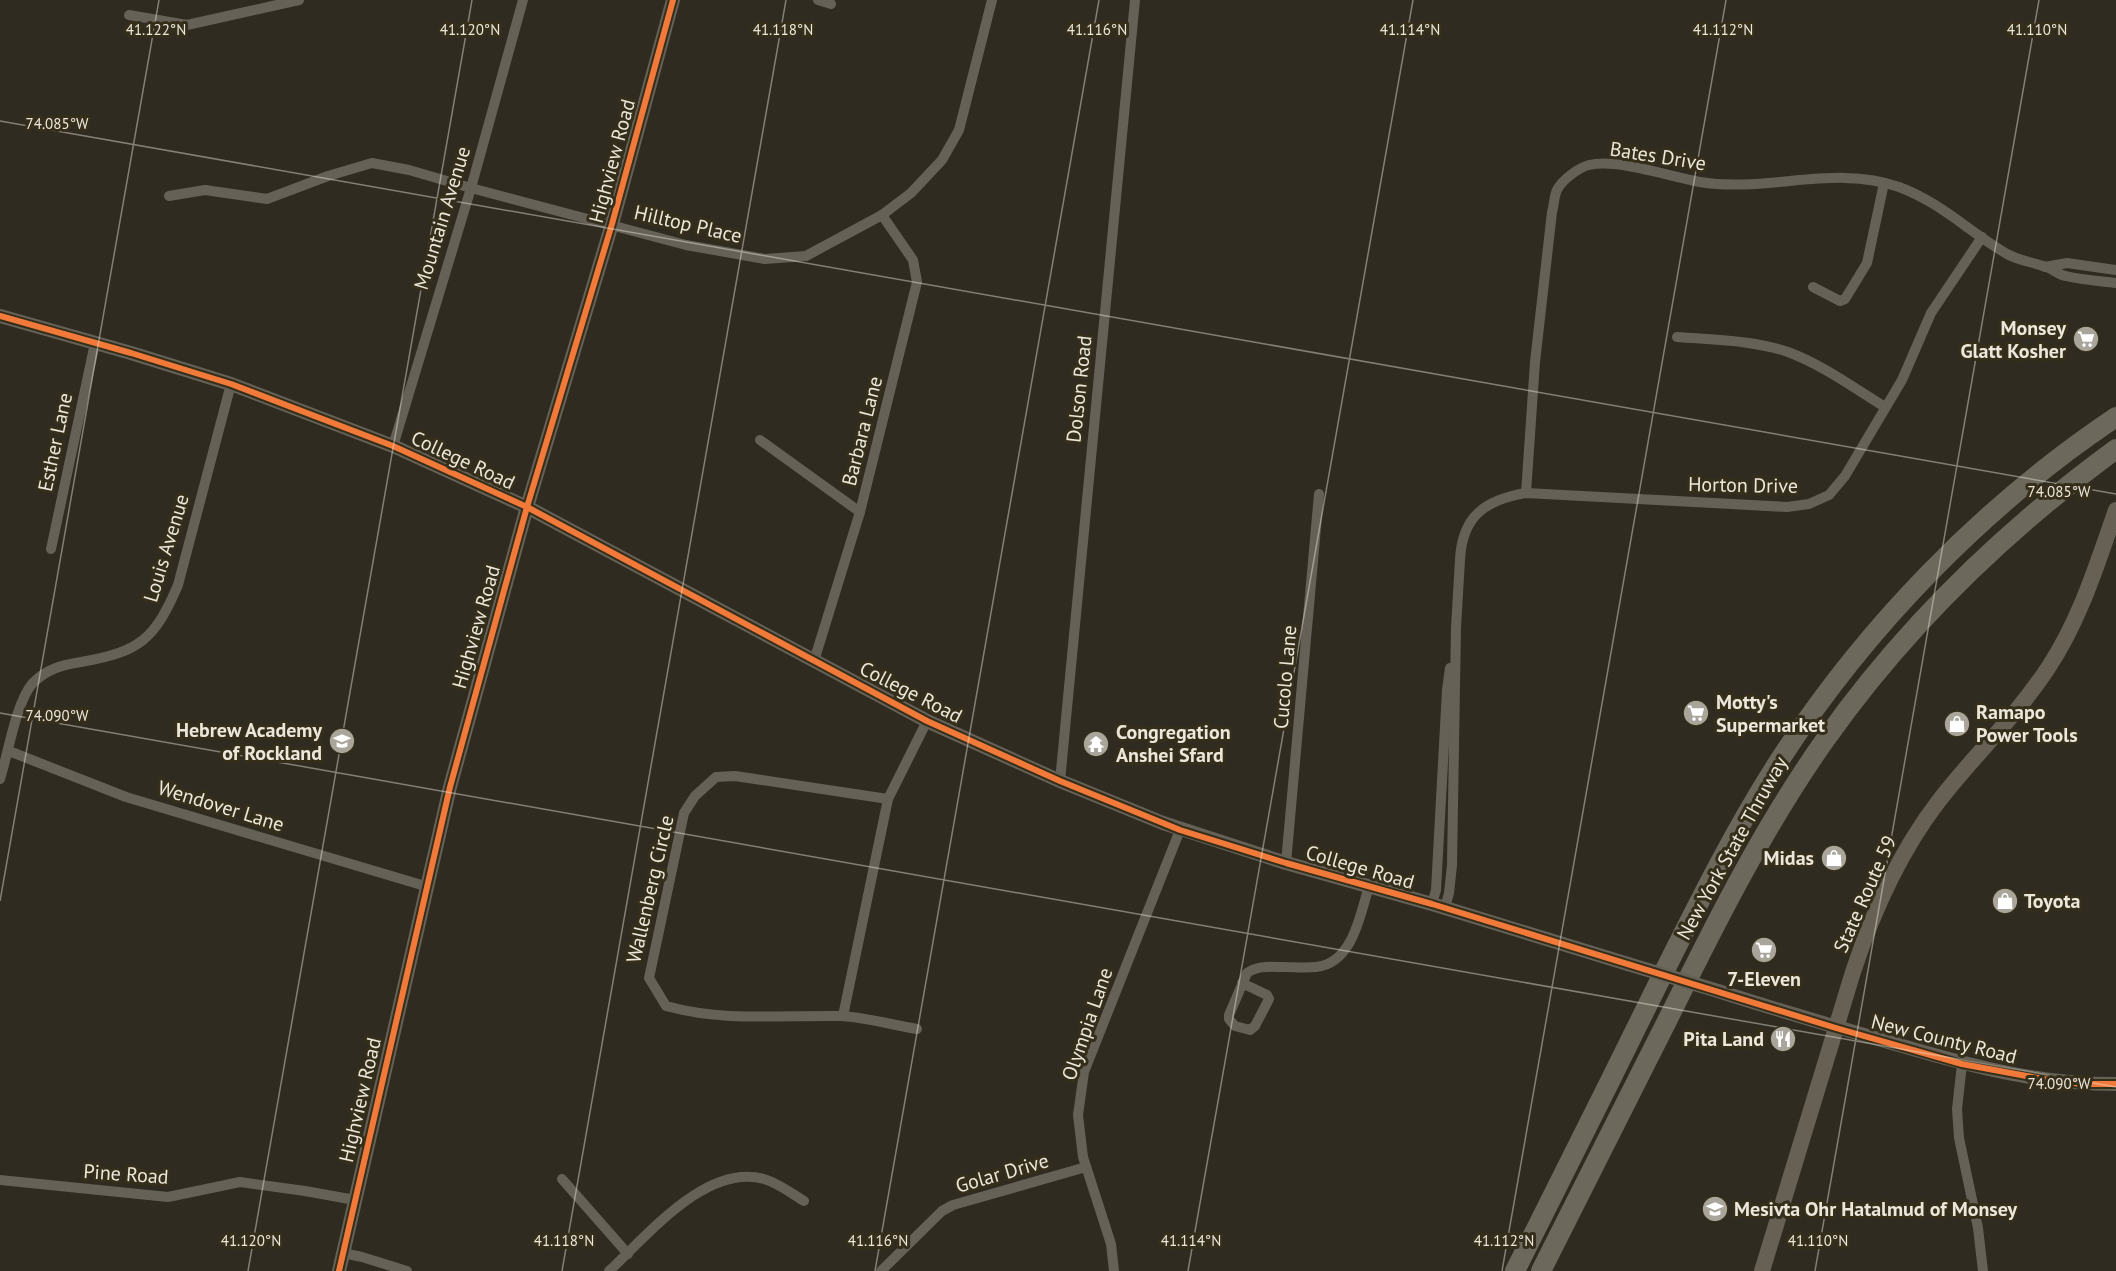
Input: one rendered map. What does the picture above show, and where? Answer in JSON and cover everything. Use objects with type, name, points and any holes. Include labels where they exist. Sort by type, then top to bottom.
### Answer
[{"type":"highway","name":"New York State Thruway","points":[[1515,1271],[1716,869],[1757,796],[1804,724],[1882,626],[1964,540],[2035,478],[2116,417]]},
{"type":"highway","name":"New York State Thruway","points":[[1541,1271],[1723,909],[1780,809],[1825,740],[1901,643],[1959,581],[2027,518],[2116,449]]},
{"type":"main road","name":"State Route 59","points":[[1762,1271],[1868,928],[1889,880],[1913,836],[1939,800],[2028,696],[2049,667],[2072,627],[2089,588],[2116,510]]},
{"type":"street","points":[[129,15],[187,25],[299,0]]},
{"type":"street","name":"Mountain Avenue","points":[[393,446],[471,188],[523,0]]},
{"type":"street","name":"Highview Road","points":[[339,1271],[425,886],[468,718],[527,507],[612,224],[673,0]]},
{"type":"street","points":[[818,0],[831,4]]},
{"type":"street","name":"Hilltop Place","points":[[169,196],[205,190],[267,199],[328,176],[372,163],[409,170],[686,245],[765,259],[806,256],[882,215],[911,193],[942,160],[959,130],[992,0]]},
{"type":"street","name":"Dolson Road","points":[[1060,781],[1135,0]]},
{"type":"street","name":"Bates Drive","points":[[1526,493],[1535,362],[1552,212],[1557,190],[1570,176],[1588,166],[1608,163],[1702,183],[1847,179],[1884,183],[1924,198],[2021,261],[2045,267],[2065,276],[2116,283]]},
{"type":"street","points":[[1813,287],[1840,301],[1845,299],[1867,263],[1884,183]]},
{"type":"street","name":"Barbara Lane","points":[[814,661],[860,512],[917,282],[913,260],[882,215]]},
{"type":"street","name":"Horton Drive","points":[[1438,906],[1449,893],[1452,865],[1456,627],[1460,549],[1469,524],[1485,506],[1504,497],[1526,493],[1787,507],[1809,504],[1828,495],[1845,476],[1902,380],[1930,312],[1982,237]]},
{"type":"street","name":"Bates Drive","points":[[2045,267],[2067,263],[2116,270]]},
{"type":"street","name":"College Road","points":[[0,316],[231,384],[393,446],[527,507],[927,721],[1060,781],[1180,830],[1836,1028]]},
{"type":"street","points":[[1677,337],[1725,340],[1788,352],[1817,366],[1886,407]]},
{"type":"street","name":"Esther Lane","points":[[51,549],[95,343]]},
{"type":"street","name":"Louis Avenue","points":[[0,779],[22,701],[32,685],[56,667],[104,658],[127,650],[155,629],[166,614],[178,585],[231,384]]},
{"type":"street","points":[[760,440],[860,512]]},
{"type":"street","name":"Cucolo Lane","points":[[1286,863],[1319,494]]},
{"type":"street","points":[[916,1029],[843,1016],[888,799],[927,721]]},
{"type":"street","name":"Wendover Lane","points":[[9,752],[126,796],[425,886]]},
{"type":"street","name":"Wallenberg Circle","points":[[843,1016],[758,1017],[702,1014],[666,1006],[648,978],[684,813],[695,796],[716,777],[735,776],[888,799]]},
{"type":"street","name":"Olympia Lane","points":[[1114,1271],[1111,1244],[1083,1157],[1078,1115],[1084,1072],[1180,830]]},
{"type":"street","points":[[1242,983],[1267,995],[1269,999],[1255,1026],[1250,1030],[1235,1026],[1228,1019],[1242,983],[1247,973],[1256,968],[1316,968],[1336,958],[1354,935],[1369,886]]},
{"type":"street","name":"New County Road","points":[[1836,1028],[1962,1064],[2080,1084],[2116,1084]]},
{"type":"street","points":[[1962,1064],[1957,1109],[1959,1138],[1978,1227],[1983,1271]]},
{"type":"street","name":"Golar Drive","points":[[880,1271],[942,1211],[953,1205],[1086,1167]]},
{"type":"street","points":[[609,1271],[676,1208],[701,1190],[729,1180],[749,1177],[765,1179],[804,1202]]},
{"type":"street","points":[[562,1179],[628,1254]]},
{"type":"street","name":"Pine Road","points":[[0,1180],[168,1197],[240,1182],[355,1200]]},
{"type":"street","points":[[343,1253],[407,1271]]},
{"type":"cycle path","points":[[339,1271],[450,787],[527,507],[612,224],[673,0]]},
{"type":"cycle path","points":[[0,316],[231,384],[393,446],[527,507],[927,721],[1060,781],[1180,830],[1962,1064],[2081,1084],[2116,1084]]},
{"type":"place","name":"Monsey Glatt Kosher","points":[[2086,339]]},
{"type":"place","name":"Motty's Supermarket","points":[[1696,713]]},
{"type":"place","name":"Ramapo Power Tools","points":[[1957,724]]},
{"type":"place","name":"Hebrew Academy of Rockland","points":[[342,741]]},
{"type":"place","name":"Congregation Anshei Sfard","points":[[1096,744]]},
{"type":"place","name":"Midas","points":[[1834,858]]},
{"type":"place","name":"Toyota","points":[[2005,901]]},
{"type":"place","name":"7-Eleven","points":[[1764,950]]},
{"type":"place","name":"Pita Land","points":[[1783,1039]]},
{"type":"place","name":"Mesivta Ohr Hatalmud of Monsey","points":[[1715,1209]]}]
